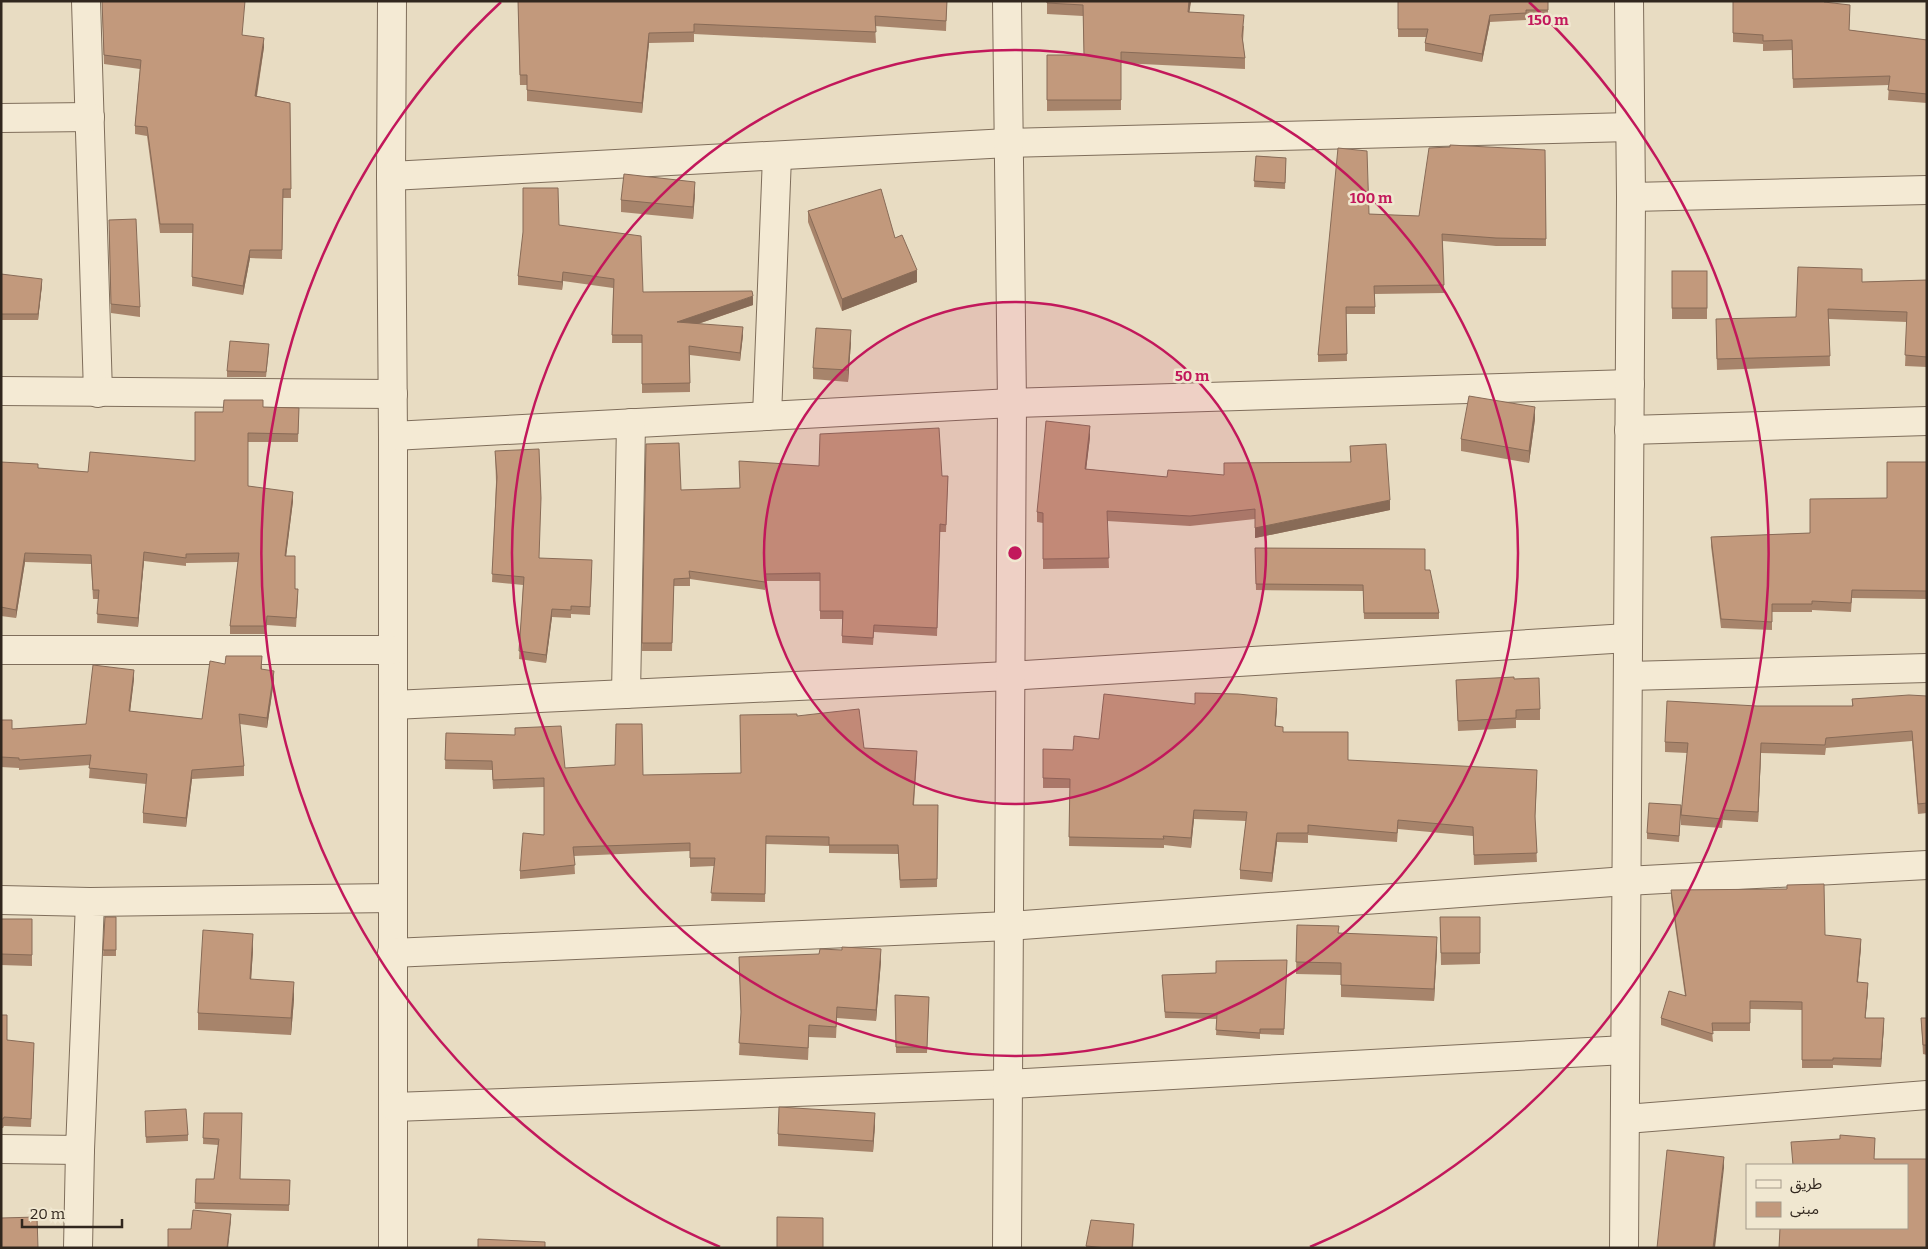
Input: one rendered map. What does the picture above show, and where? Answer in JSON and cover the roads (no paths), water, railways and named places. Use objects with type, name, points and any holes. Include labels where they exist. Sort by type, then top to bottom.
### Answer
[{"type":"street","points":[[86,1],[98,393]]},
{"type":"street","points":[[392,1],[393,1248]]},
{"type":"street","points":[[1007,1248],[1012,403],[1008,1]]},
{"type":"street","points":[[1624,1248],[1631,197],[1629,1]]},
{"type":"street","points":[[1,118],[90,117]]},
{"type":"street","points":[[391,176],[1008,143],[1630,127]]},
{"type":"street","points":[[767,416],[777,156]]},
{"type":"street","points":[[1631,197],[1927,190]]},
{"type":"street","points":[[393,436],[1012,403],[1630,384]]},
{"type":"street","points":[[1,392],[393,394]]},
{"type":"street","points":[[1629,430],[1927,420]]},
{"type":"street","points":[[626,694],[631,423]]},
{"type":"street","points":[[393,705],[1009,676],[1628,638]]},
{"type":"street","points":[[1,650],[392,650]]},
{"type":"street","points":[[1628,676],[1927,668]]},
{"type":"street","points":[[392,954],[1009,926],[1626,881],[1927,865]]},
{"type":"street","points":[[1,900],[90,902],[392,898]]},
{"type":"street","points":[[78,1248],[90,902]]},
{"type":"street","points":[[394,1107],[1009,1084],[1625,1050]]},
{"type":"street","points":[[1626,1119],[1927,1095]]},
{"type":"street","points":[[1,1149],[80,1150]]}]
